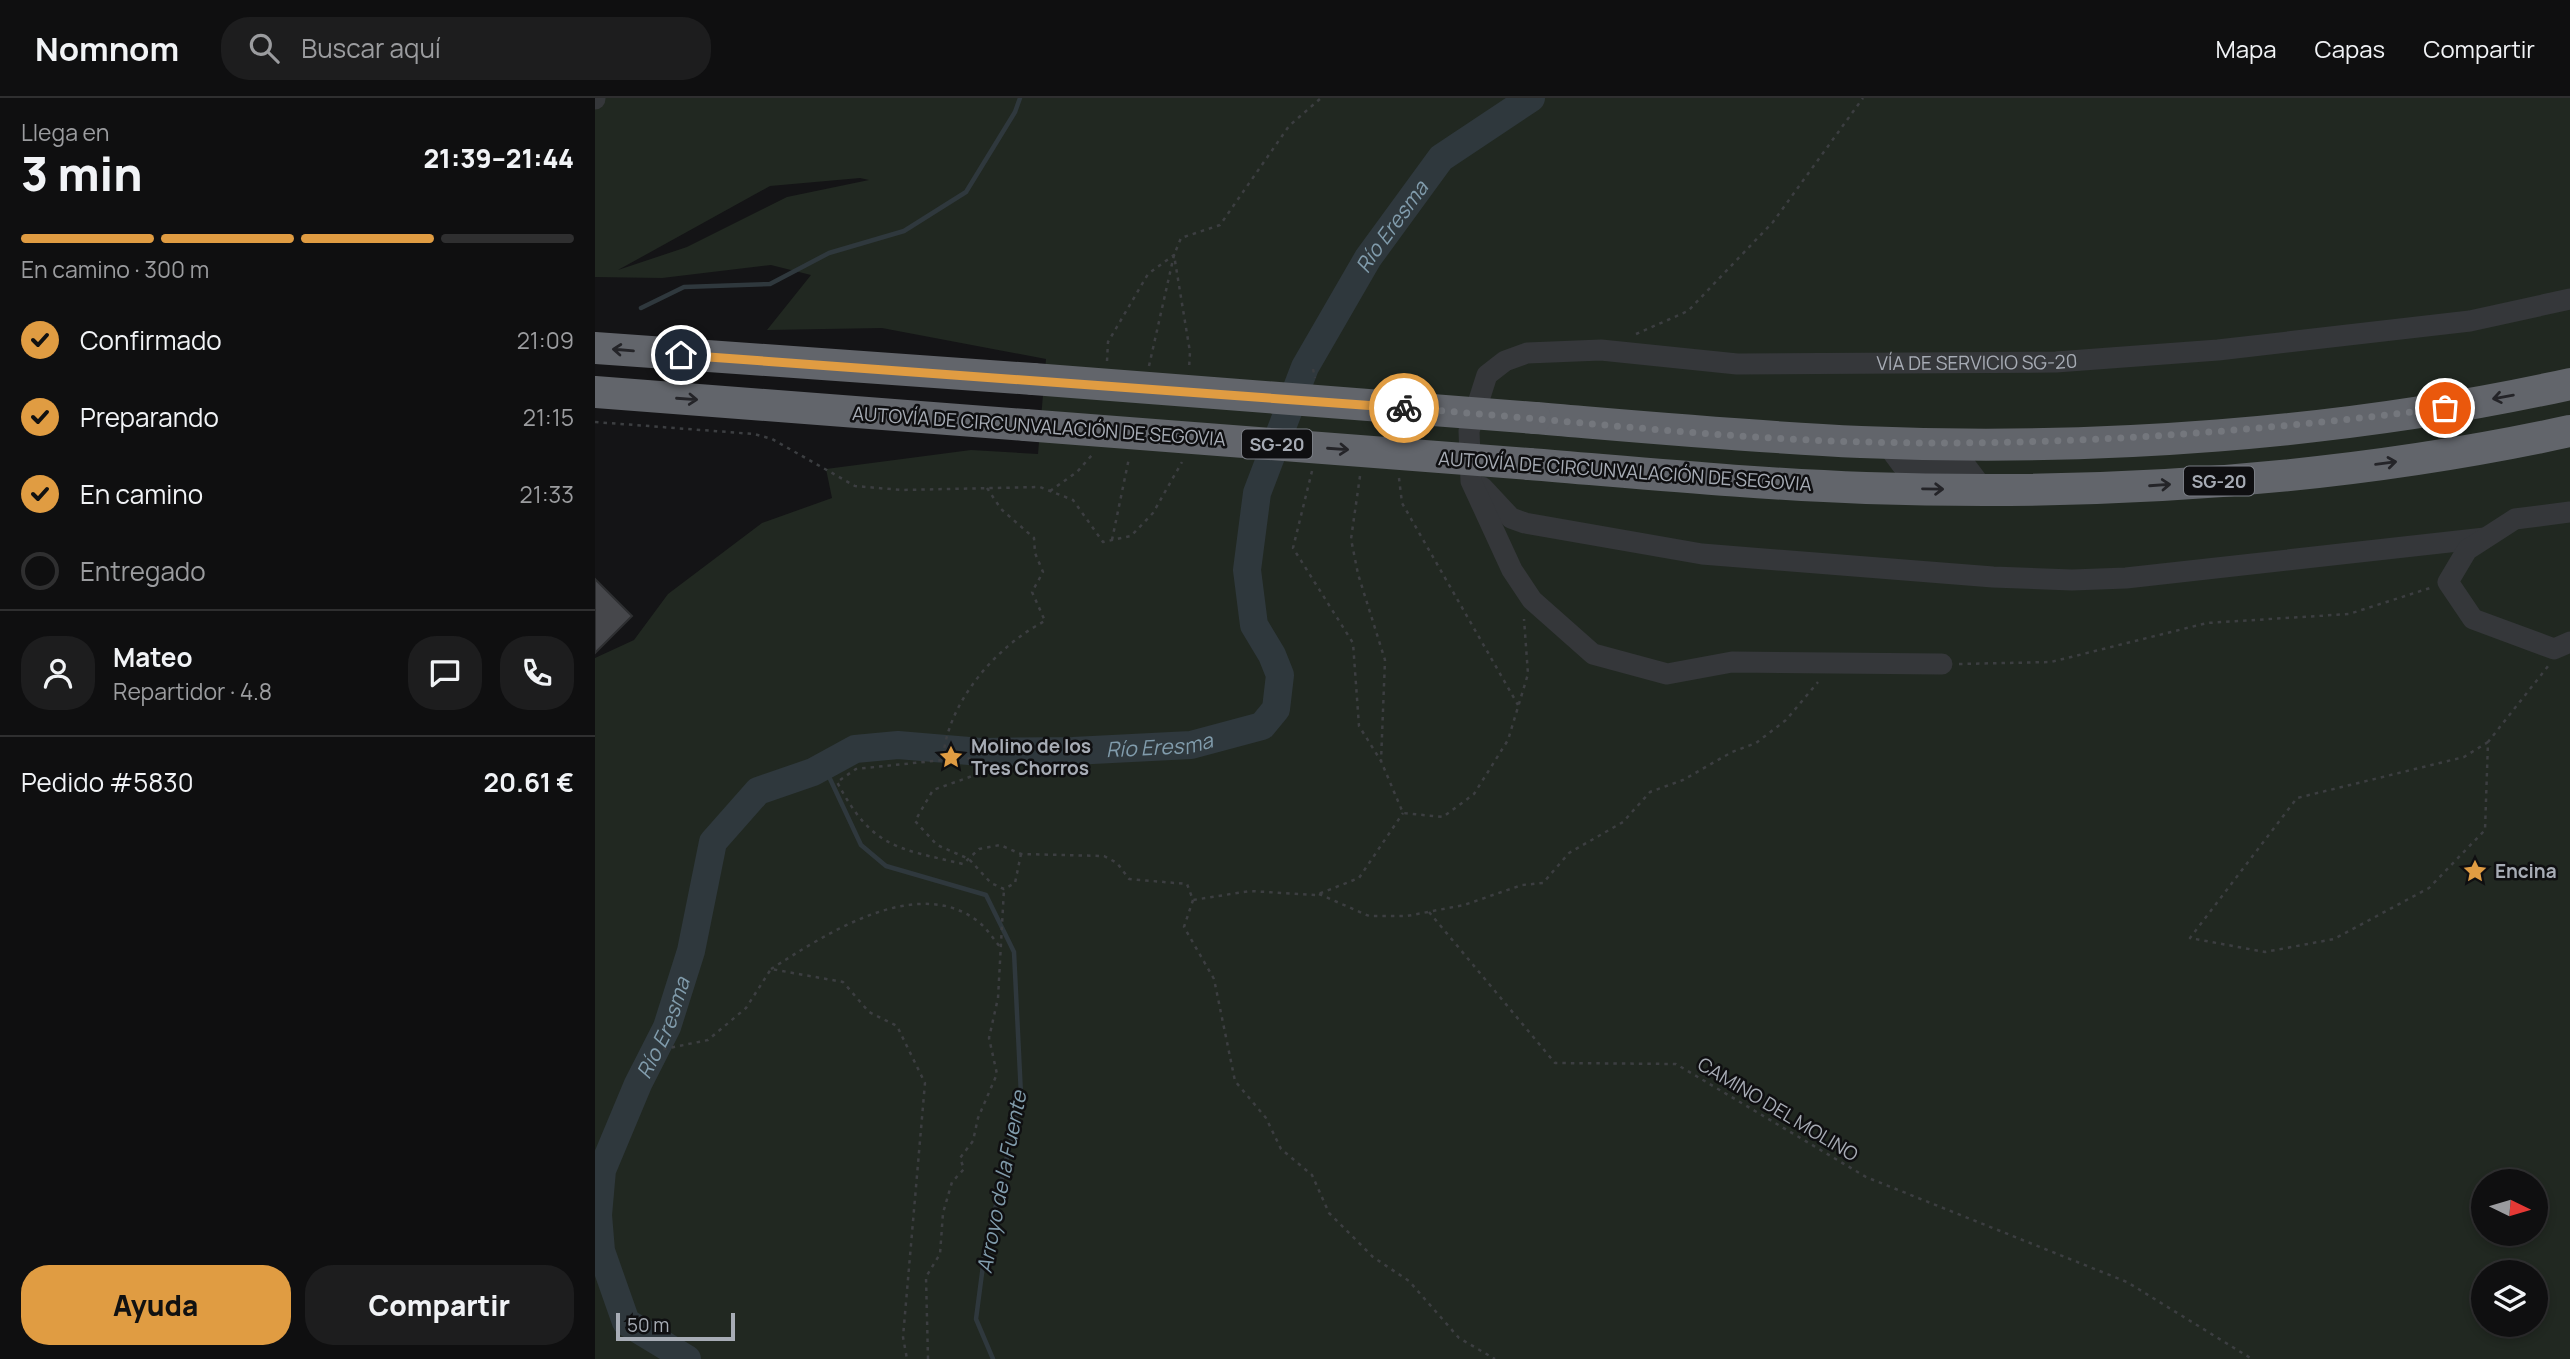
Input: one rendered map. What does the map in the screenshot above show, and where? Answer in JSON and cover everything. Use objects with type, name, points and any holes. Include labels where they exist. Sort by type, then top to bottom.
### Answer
[{"type":"highway","name":"SG-20","points":[[595,348],[1885,442],[2068,442],[2218,434],[2445,408],[2570,384]]},
{"type":"highway","name":"AUTOVÍA DE CIRCUNVALACIÓN DE SEGOVIA","points":[[595,392],[1864,488],[1984,490],[2125,487],[2266,476],[2397,461],[2570,431]]},
{"type":"street","name":"VÍA DE SERVICIO SG-20","points":[[1942,664],[1731,662],[1667,674],[1593,654],[1532,600],[1521,584],[1471,481],[1469,431],[1487,375],[1505,361],[1527,352],[1601,350],[1737,364],[2056,362],[2218,350],[2470,321],[2570,299]]},
{"type":"street","points":[[1885,442],[1902,465],[1966,466],[1984,490]]},
{"type":"street","points":[[1470,471],[1498,507],[1511,518],[1525,523],[1702,554],[1993,577],[2072,580],[2126,578],[2485,538]]},
{"type":"street","points":[[2569,644],[2554,649],[2473,619],[2448,582],[2467,550],[2515,519],[2570,512]]},
{"type":"path","points":[[1181,238],[1220,225],[1289,126],[1321,98]]},
{"type":"path","points":[[1601,350],[1688,311],[1773,222],[1863,98]]},
{"type":"path","points":[[1174,255],[1190,352],[1189,378]]},
{"type":"path","points":[[1313,369],[1316,382]]},
{"type":"path","points":[[595,422],[754,434],[772,439],[855,485],[901,489],[1040,487],[1073,500],[1103,542],[1131,536],[1153,513],[1186,454]]},
{"type":"path","points":[[1316,459],[1293,548],[1353,643],[1359,726],[1381,761],[1403,813]]},
{"type":"path","points":[[1398,467],[1402,503],[1518,705]]},
{"type":"path","points":[[1361,470],[1351,539],[1357,574],[1385,660],[1381,761]]},
{"type":"path","points":[[987,488],[1001,509],[1034,538],[1035,553],[1043,572],[1032,592],[1045,621],[1025,631],[993,661],[963,699],[945,734],[943,760],[856,769],[837,782],[853,814],[890,846],[963,864],[979,849],[1000,845],[1021,854],[1104,856],[1117,863],[1129,879],[1187,884],[1193,900],[1184,927],[1214,979],[1235,1081],[1266,1118],[1281,1149],[1312,1175],[1329,1213],[1373,1257],[1409,1281],[1459,1338],[1495,1359]]},
{"type":"path","points":[[1942,664],[2051,662],[2207,623],[2349,614],[2448,582]]},
{"type":"path","points":[[1403,813],[1443,817],[1474,793],[1509,740],[1528,674],[1521,584]]},
{"type":"path","points":[[2488,742],[2485,830],[2429,888],[2334,939],[2265,952],[2190,938],[2297,799],[2464,757],[2488,742],[2569,644]]},
{"type":"path","points":[[1193,900],[1250,891],[1319,894],[1369,916],[1429,912],[1464,905],[1522,885],[1543,883],[1569,853],[1623,822],[1650,792],[1683,780],[1733,752],[1756,743],[1786,720],[1834,663]]},
{"type":"path","points":[[943,751],[981,762],[978,774],[933,790],[915,821],[937,845],[969,859],[991,883],[1005,890]]},
{"type":"path","points":[[1319,894],[1359,878],[1403,813]]},
{"type":"path","points":[[1005,890],[1015,883],[1021,854]]},
{"type":"path","points":[[928,1359],[926,1277],[940,1254],[947,1199],[953,1182],[964,1169],[960,1158],[973,1141],[978,1118],[997,1074],[989,1038],[998,998],[1005,890]]},
{"type":"path","points":[[655,1051],[709,1040],[746,1008],[771,969],[825,935],[891,907],[937,903],[979,922],[1001,948]]},
{"type":"path","name":"CAMINO DEL MOLINO","points":[[1429,912],[1555,1063],[1676,1064],[1866,1177],[2127,1282],[2252,1359]]},
{"type":"path","points":[[771,969],[842,982],[869,1012],[897,1026],[925,1083],[903,1337],[907,1359]]},
{"type":"shaded area","points":[[595,98],[2570,98],[2570,1359],[595,1359],[595,658],[634,640],[668,594],[762,523],[832,498],[826,469],[971,450],[1038,454],[1046,359],[882,328],[767,330],[811,275],[771,265],[662,278],[595,277]],"holes":[[[860,178],[869,180],[787,197],[687,247],[618,270],[770,186]]]},
{"type":"building","points":[[595,579],[632,616],[595,653]]},
{"type":"waterway","points":[[641,308],[684,287],[770,284],[829,253],[904,231],[966,192],[1015,112],[1020,98]]},
{"type":"waterway","name":"Río Eresma","points":[[687,1359],[626,1322],[601,1251],[598,1215],[602,1170],[638,1084],[667,1027],[691,951],[713,842],[758,791],[813,772],[855,749],[898,745],[981,752],[1073,751],[1191,745],[1262,726],[1276,709],[1280,675],[1272,655],[1254,625],[1247,570],[1257,493],[1305,367],[1368,258],[1441,158],[1531,98]]},
{"type":"waterway","name":"Arroyo de la Fuente","points":[[824,766],[861,845],[886,866],[986,895],[1014,952],[1021,1095],[984,1258],[976,1319],[993,1359]]},
{"type":"way so far","points":[[1404,408],[1861,442],[2006,443],[2218,434],[2445,408]]},
{"type":"place","name":"Molino de los Tres Chorros","points":[[951,757]]},
{"type":"place","name":"Encina","points":[[2475,871]]},
{"type":"route","points":[[681,355],[1404,408]]}]
